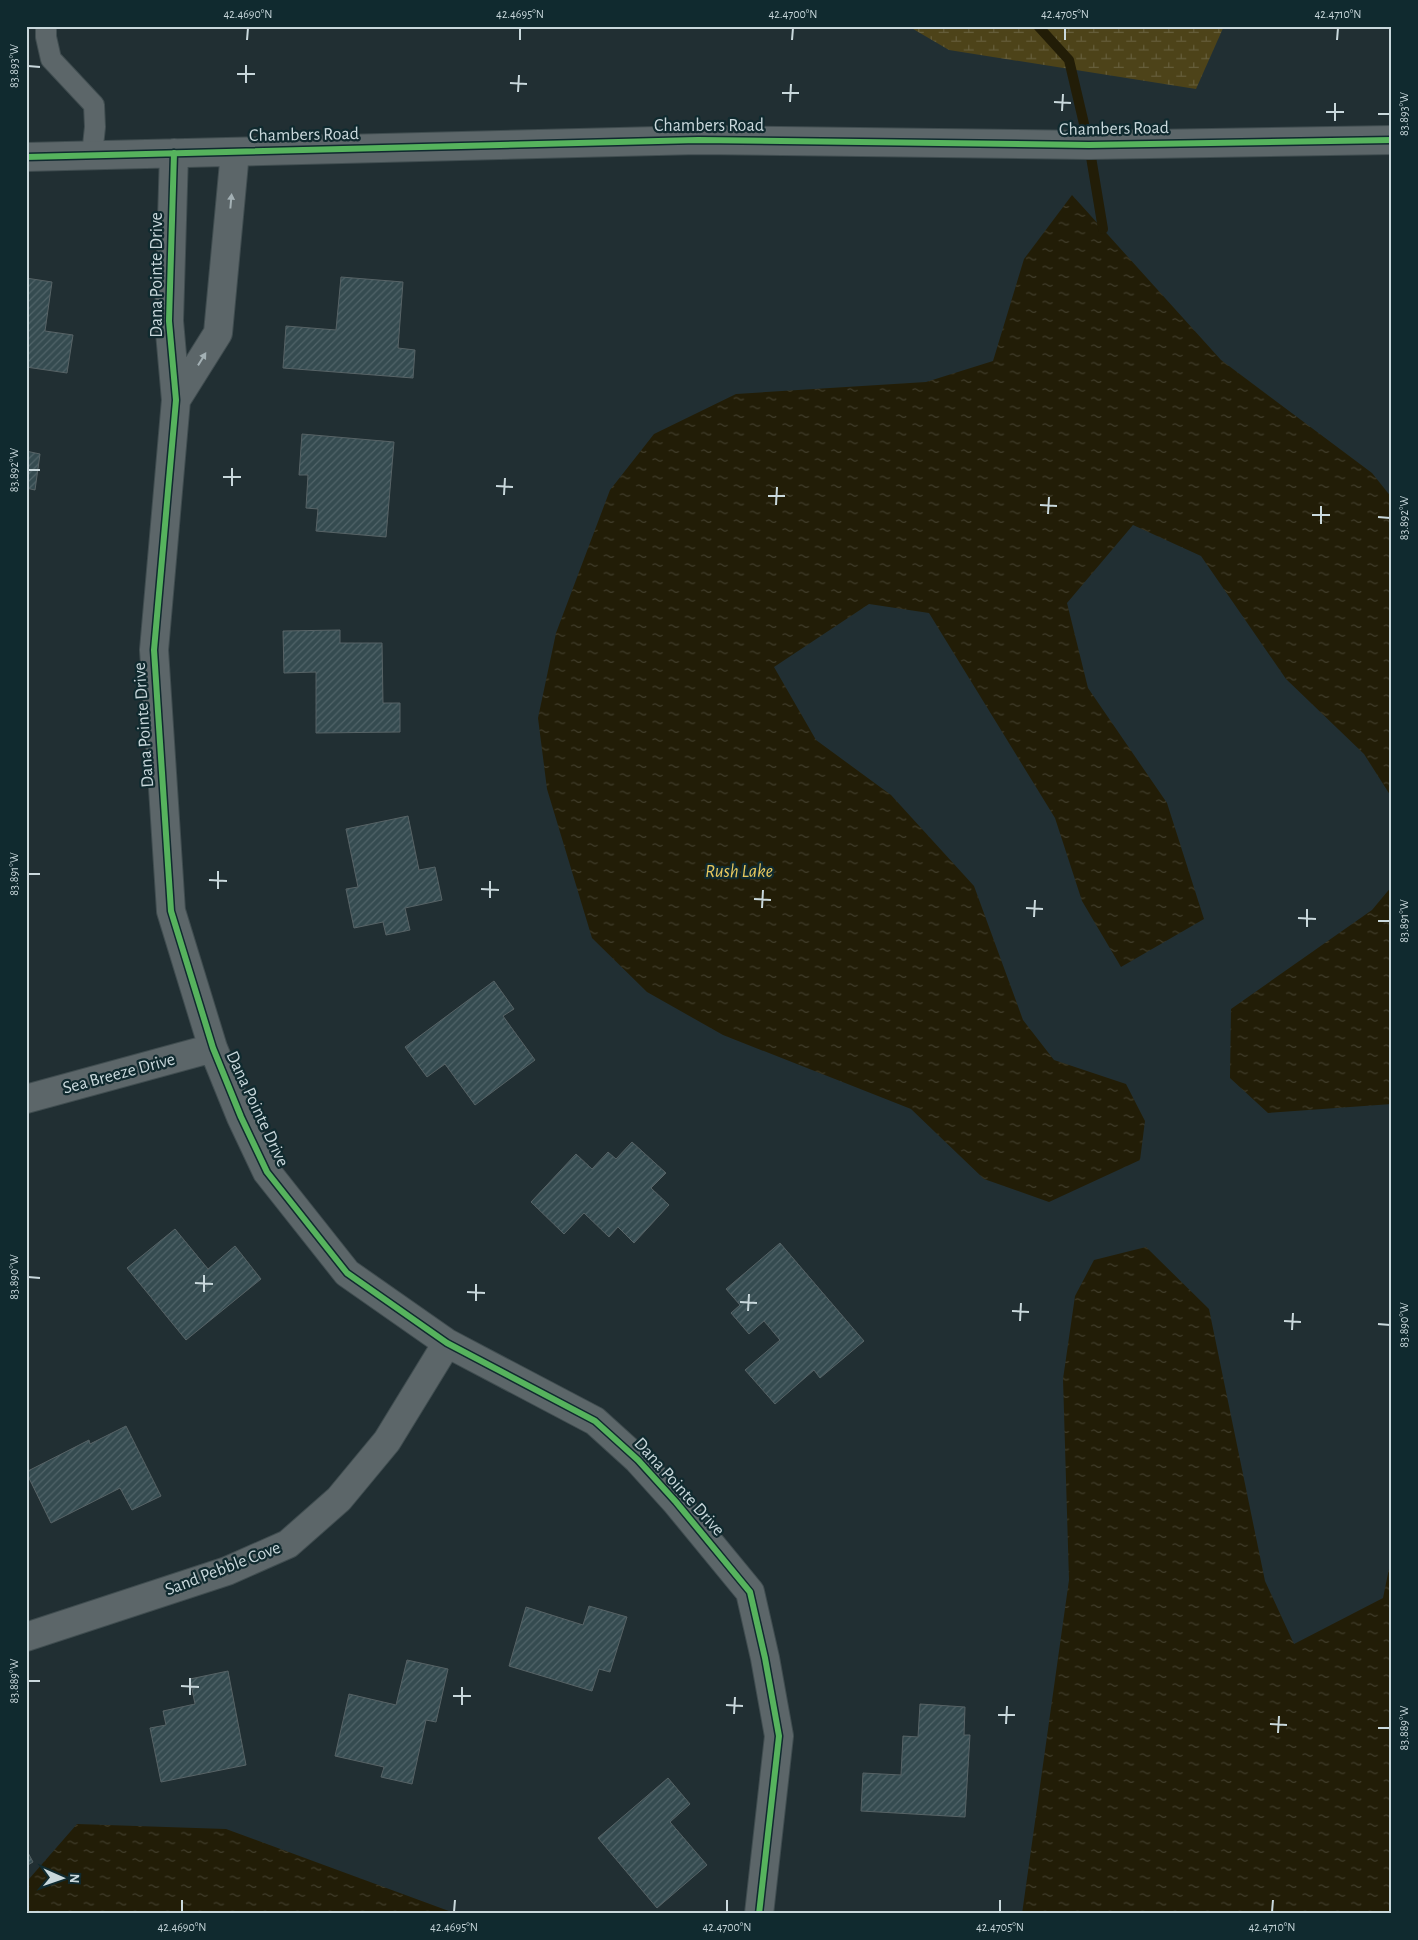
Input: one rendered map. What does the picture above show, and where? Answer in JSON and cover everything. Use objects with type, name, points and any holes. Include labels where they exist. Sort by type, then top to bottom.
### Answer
[{"type":"street","name":"Chambers Road","points":[[26,157],[698,140],[1088,146],[1392,140]]},
{"type":"street","name":"Dana Pointe Drive","points":[[176,400],[218,333],[235,152]]},
{"type":"street","name":"Dana Pointe Drive","points":[[174,154],[169,321],[176,400],[154,650],[171,911],[213,1048],[241,1118],[267,1172],[347,1273],[447,1343],[595,1421],[638,1460],[676,1502],[750,1592],[780,1736],[759,1914]]},
{"type":"street","name":"Sea Breeze Drive","points":[[26,1099],[213,1048]]},
{"type":"street","name":"Sand Pebble Cove","points":[[26,1637],[227,1571],[288,1544],[339,1499],[387,1441],[447,1343]]},
{"type":"lane","points":[[46,26],[46,37],[51,59],[94,105],[96,127],[92,156]]},
{"type":"green space","points":[[908,26],[1224,26],[1196,89],[949,50]]},
{"type":"water","name":"Rush Lake","points":[[1072,195],[1221,360],[1372,473],[1392,498],[1392,798],[1364,754],[1286,679],[1201,556],[1133,525],[1067,603],[1088,688],[1167,803],[1204,919],[1121,967],[1082,901],[1055,818],[929,613],[869,604],[774,667],[816,740],[891,795],[974,886],[1023,1020],[1054,1060],[1126,1084],[1145,1121],[1140,1160],[1049,1202],[984,1179],[911,1109],[723,1035],[647,992],[592,938],[547,789],[538,718],[556,633],[610,490],[654,434],[736,394],[926,382],[993,361],[1024,259]]},
{"type":"water","points":[[1392,886],[1392,1104],[1268,1113],[1230,1078],[1231,1009],[1372,910]]},
{"type":"water","points":[[1146,1247],[1209,1309],[1265,1581],[1294,1644],[1383,1598],[1392,1554],[1392,1914],[1022,1914],[1069,1580],[1063,1379],[1075,1296],[1094,1260]]},
{"type":"water","points":[[77,1824],[226,1829],[457,1914],[26,1914],[26,1886],[29,1879]]},
{"type":"building","points":[[341,277],[403,282],[398,348],[415,350],[413,378],[283,368],[286,326],[336,330]]},
{"type":"building","points":[[26,278],[52,282],[45,331],[73,335],[67,373],[26,367]]},
{"type":"building","points":[[302,434],[394,442],[386,537],[316,531],[318,509],[306,508],[308,475],[299,475]]},
{"type":"building","points":[[26,451],[40,454],[35,490],[26,488]]},
{"type":"building","points":[[340,630],[340,643],[382,643],[383,703],[400,703],[400,732],[316,733],[316,672],[284,673],[283,631]]},
{"type":"building","points":[[408,816],[419,870],[435,867],[442,900],[405,908],[410,930],[386,935],[383,922],[354,928],[346,889],[358,887],[346,829]]},
{"type":"building","points":[[494,981],[514,1009],[503,1016],[535,1060],[475,1105],[445,1064],[427,1077],[405,1047]]},
{"type":"building","points":[[632,1142],[666,1173],[651,1188],[669,1205],[634,1243],[618,1227],[609,1237],[584,1213],[564,1234],[531,1202],[576,1154],[592,1169],[608,1152],[616,1159]]},
{"type":"building","points":[[175,1229],[208,1269],[235,1246],[261,1279],[186,1340],[127,1268]]},
{"type":"building","points":[[780,1243],[864,1341],[820,1378],[814,1370],[775,1404],[745,1370],[780,1340],[764,1321],[749,1334],[731,1313],[740,1305],[726,1289]]},
{"type":"building","points":[[126,1426],[161,1496],[132,1510],[120,1488],[51,1523],[26,1472],[89,1440],[90,1444]]},
{"type":"building","points":[[589,1606],[627,1617],[610,1672],[599,1669],[592,1691],[509,1666],[526,1607],[583,1625]]},
{"type":"building","points":[[407,1660],[448,1669],[436,1722],[426,1720],[412,1784],[381,1777],[384,1767],[335,1756],[349,1694],[396,1705]]},
{"type":"building","points":[[228,1671],[246,1765],[161,1782],[150,1728],[166,1725],[163,1711],[195,1704],[190,1679]]},
{"type":"building","points":[[920,1704],[965,1707],[964,1735],[970,1735],[965,1817],[861,1811],[863,1773],[901,1775],[903,1736],[918,1737]]},
{"type":"building","points":[[668,1778],[690,1804],[670,1822],[707,1865],[657,1908],[598,1838]]},
{"type":"building","points":[[26,1849],[33,1862],[26,1866]]},
{"type":"waterway","points":[[1038,26],[1069,60],[1089,145],[1103,229]]},
{"type":"cycle path","points":[[26,157],[698,140],[1089,145],[1392,140]]},
{"type":"cycle path","points":[[174,153],[169,321],[176,400],[154,650],[171,911],[213,1048],[241,1117],[267,1172],[347,1273],[447,1343],[595,1421],[638,1460],[676,1502],[750,1592],[765,1658],[779,1736],[759,1914]]}]
